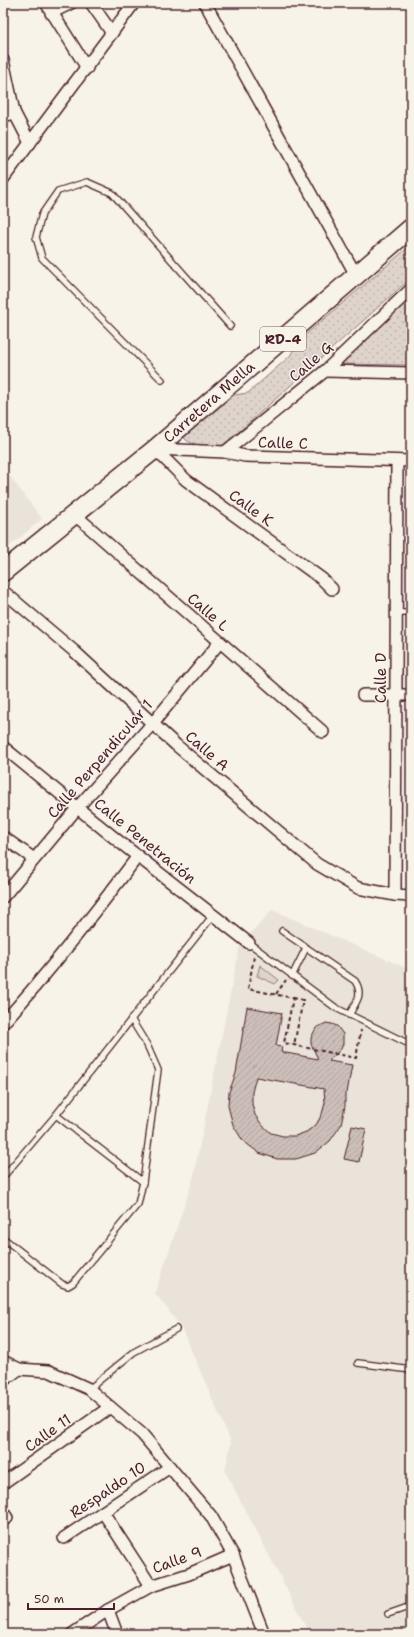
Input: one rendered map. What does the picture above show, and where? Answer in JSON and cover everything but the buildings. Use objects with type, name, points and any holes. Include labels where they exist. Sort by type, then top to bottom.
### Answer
[{"type":"main road","name":"Carretera Mella","points":[[3,572],[155,449],[411,228]]},
{"type":"street","points":[[46,3],[87,68]]},
{"type":"street","points":[[51,13],[71,3]]},
{"type":"street","points":[[91,3],[112,33]]},
{"type":"street","points":[[3,179],[134,3]]},
{"type":"street","points":[[205,3],[356,275]]},
{"type":"street","points":[[3,60],[14,112],[30,143]]},
{"type":"street","points":[[3,118],[14,112]]},
{"type":"street","name":"Calle G","points":[[225,452],[325,371],[411,289]]},
{"type":"street","points":[[325,371],[411,374]]},
{"type":"street","name":"Calle C","points":[[155,449],[225,452],[245,456],[411,461]]},
{"type":"street","name":"Calle K","points":[[155,449],[186,480],[322,579],[332,589]]},
{"type":"street","name":"Calle D","points":[[396,895],[397,461]]},
{"type":"street","name":"Calle L","points":[[74,514],[323,732]]},
{"type":"street","name":"Calle A","points":[[3,592],[74,651],[176,745],[317,864],[358,888],[396,895],[411,896]]},
{"type":"street","name":"Calle Perpendicular 1","points":[[3,897],[78,807],[153,723],[220,642]]},
{"type":"street","points":[[363,696],[411,695]]},
{"type":"street","name":"Calle Penetración","points":[[3,747],[138,856],[253,945]]},
{"type":"street","points":[[3,837],[34,859]]},
{"type":"street","points":[[3,1023],[104,902],[138,856]]},
{"type":"street","points":[[3,1361],[19,1369],[49,1371],[89,1390],[142,1434],[211,1516],[233,1555],[264,1634]]},
{"type":"street","points":[[3,1381],[19,1369]]},
{"type":"street","name":"Calle 11","points":[[3,1483],[110,1407]]},
{"type":"street","name":"Respaldo 10","points":[[64,1538],[170,1467]]},
{"type":"street","points":[[104,1512],[152,1586]]},
{"type":"street","name":"Calle 9","points":[[72,1634],[108,1610],[152,1586],[189,1574],[233,1555]]},
{"type":"street","points":[[108,1610],[117,1634]]},
{"type":"lane","points":[[162,380],[42,258],[36,237],[42,214],[58,191],[88,182],[112,193],[230,326]]},
{"type":"lane","points":[[396,612],[411,613]]},
{"type":"lane","points":[[3,1177],[56,1115],[214,914]]},
{"type":"lane","points":[[282,931],[355,981],[359,986],[360,995],[348,1014]]},
{"type":"lane","points":[[253,945],[336,1008],[411,1045]]},
{"type":"lane","points":[[291,975],[306,948]]},
{"type":"lane","points":[[3,1238],[62,1284],[68,1286],[73,1282],[138,1204],[143,1182],[158,1070],[147,1045],[131,1019]]},
{"type":"lane","points":[[56,1115],[143,1182]]},
{"type":"lane","points":[[89,1390],[134,1352],[176,1329]]},
{"type":"lane","points":[[358,1363],[411,1370]]},
{"type":"lane","points":[[388,1614],[411,1606]]},
{"type":"path","points":[[253,945],[248,989],[303,1000],[294,1045]]},
{"type":"path","points":[[276,994],[291,975]]},
{"type":"path","points":[[293,998],[284,1043],[356,1058],[363,1021]]},
{"type":"shaded area","points":[[9,475],[42,519],[3,552],[3,480]]},
{"type":"shaded area","points":[[272,910],[411,970],[411,1634],[310,1634],[225,1471],[231,1442],[181,1327],[155,1293],[193,1179],[240,945]]},
{"type":"green space","points":[[411,245],[411,278],[224,445],[204,446],[194,444],[186,440],[184,437],[234,395],[248,393],[290,356],[298,341]]},
{"type":"green space","points":[[411,297],[411,365],[338,364]]},
{"type":"green space","points":[[260,965],[279,980],[275,984],[257,976]]}]
